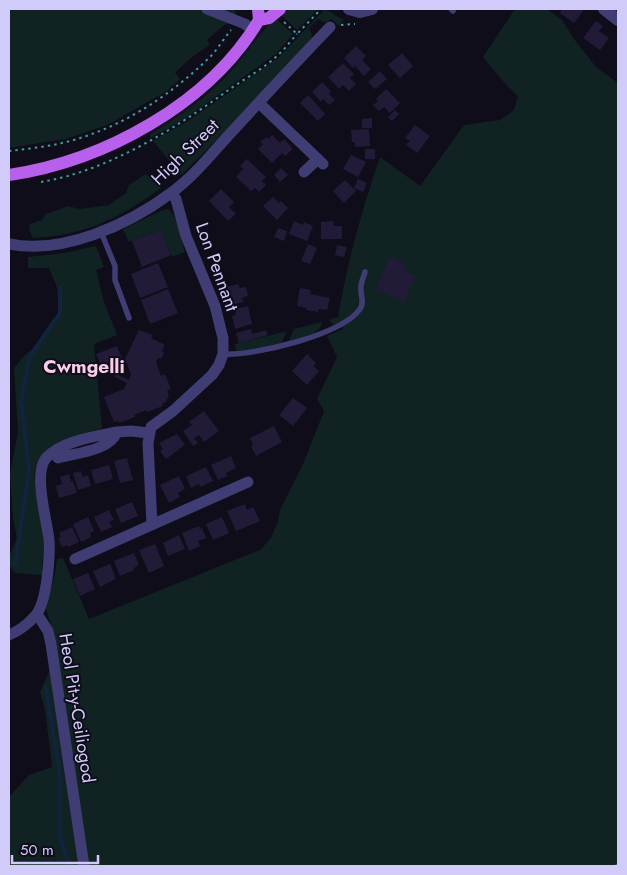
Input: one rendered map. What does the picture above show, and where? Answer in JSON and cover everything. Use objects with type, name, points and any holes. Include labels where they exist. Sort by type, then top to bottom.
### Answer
[{"type":"main road","points":[[9,175],[84,157],[132,134],[176,107],[208,81],[228,60],[257,19],[269,18],[280,9]]},
{"type":"street","points":[[207,9],[245,24],[257,19]]},
{"type":"street","points":[[349,9],[360,12],[372,9]]},
{"type":"street","points":[[604,9],[618,20]]},
{"type":"street","name":"High Street","points":[[9,244],[24,247],[51,245],[78,239],[100,232],[144,210],[171,193],[197,170],[259,103],[323,29]]},
{"type":"street","points":[[259,103],[321,162],[304,172]]},
{"type":"street","name":"Lon Pennant","points":[[171,193],[176,199],[186,236],[215,306],[223,338],[223,354]]},
{"type":"street","points":[[152,525],[149,433],[152,427],[174,411],[212,375],[219,365],[223,354]]},
{"type":"street","points":[[9,635],[16,632],[37,614],[42,602],[49,560],[49,541],[40,477],[45,459],[54,450],[72,443],[117,432],[149,433]]},
{"type":"street","points":[[58,458],[110,442],[117,432]]},
{"type":"street","points":[[75,559],[248,482]]},
{"type":"street","name":"Heol Pit-y-Ceiliogod","points":[[37,614],[48,631],[51,644],[84,866]]},
{"type":"lane","points":[[100,232],[115,266],[115,280],[129,318]]},
{"type":"lane","points":[[223,354],[236,355],[273,348],[337,327],[354,316],[362,307],[361,286],[365,272]]},
{"type":"path","points":[[284,22],[297,34],[321,9]]},
{"type":"path","points":[[9,151],[61,144],[100,132],[134,115],[174,89],[211,56],[236,24]]},
{"type":"path","points":[[323,29],[337,29],[342,24],[355,24]]},
{"type":"green space","points":[[9,9],[234,9],[236,12],[232,23],[224,25],[207,40],[210,45],[193,56],[175,73],[180,79],[167,91],[107,125],[65,139],[9,148]]},
{"type":"green space","points":[[291,9],[318,9],[297,30],[280,14]]},
{"type":"green space","points":[[325,9],[344,20],[339,26],[331,19],[325,23],[318,19],[309,28],[312,35],[311,39],[237,120],[181,175],[153,141],[188,121],[278,58]]},
{"type":"green space","points":[[515,9],[547,9],[562,20],[596,67],[618,83],[618,866],[9,866],[9,797],[29,775],[52,767],[45,710],[40,692],[56,656],[53,632],[46,609],[57,559],[63,558],[89,619],[260,550],[271,538],[280,510],[303,464],[324,411],[317,399],[337,357],[327,336],[343,329],[342,325],[334,325],[329,320],[338,317],[356,236],[380,157],[420,186],[464,125],[500,120],[514,110],[518,96],[483,57]]},
{"type":"green space","points":[[275,18],[293,34],[277,53],[186,118],[151,138],[149,135],[192,106],[213,89],[237,64]]},
{"type":"green space","points":[[146,174],[161,188],[116,217],[85,229],[33,238],[29,230],[30,224],[42,220],[46,214],[68,206],[80,209],[109,205],[126,193],[129,185]]},
{"type":"green space","points":[[168,209],[175,217],[185,252],[172,257],[161,230],[129,242],[123,229]]},
{"type":"green space","points":[[96,246],[104,267],[96,270],[104,302],[117,335],[94,344],[102,428],[57,443],[45,451],[39,460],[35,470],[35,481],[43,536],[42,575],[15,573],[9,565],[9,557],[17,538],[13,518],[10,474],[18,431],[14,368],[24,356],[42,341],[50,323],[59,312],[57,287],[49,268],[28,268],[28,257],[64,253]]},
{"type":"green space","points":[[322,322],[321,326],[314,333],[289,341],[294,329]]},
{"type":"green space","points":[[287,331],[282,342],[278,345],[241,351],[236,350],[235,344]]},
{"type":"building","points":[[562,9],[580,9],[583,11],[574,23],[560,13]]},
{"type":"building","points":[[596,21],[603,26],[599,31],[609,38],[600,50],[583,38]]},
{"type":"building","points":[[356,46],[366,56],[362,60],[371,69],[364,76],[344,58]]},
{"type":"building","points":[[402,53],[413,66],[400,78],[388,65]]},
{"type":"building","points":[[343,63],[354,74],[350,78],[356,84],[349,91],[343,85],[339,89],[328,77]]},
{"type":"building","points":[[380,71],[387,79],[375,89],[368,82]]},
{"type":"building","points":[[322,82],[331,91],[329,94],[335,100],[329,105],[323,99],[321,102],[312,92]]},
{"type":"building","points":[[386,89],[400,103],[390,113],[384,107],[379,111],[373,105]]},
{"type":"building","points":[[308,95],[325,114],[318,121],[300,103]]},
{"type":"building","points":[[395,110],[399,114],[392,121],[388,117]]},
{"type":"building","points":[[372,118],[372,128],[362,128],[362,119]]},
{"type":"building","points":[[415,125],[430,136],[417,153],[406,145],[410,141],[405,138]]},
{"type":"building","points":[[369,129],[370,146],[355,147],[355,142],[352,142],[351,130]]},
{"type":"building","points":[[272,135],[280,143],[284,139],[293,149],[285,156],[282,153],[272,163],[258,149],[263,144],[260,142]]},
{"type":"building","points":[[365,149],[375,149],[375,159],[365,159]]},
{"type":"building","points":[[351,155],[366,162],[358,177],[343,169]]},
{"type":"building","points":[[247,159],[266,177],[262,181],[266,185],[259,192],[255,188],[251,191],[236,177],[243,169],[240,166]]},
{"type":"building","points":[[281,168],[288,175],[280,182],[274,175]]},
{"type":"building","points":[[358,179],[367,183],[363,192],[354,188]]},
{"type":"building","points":[[345,180],[356,191],[344,203],[333,191]]},
{"type":"building","points":[[221,189],[234,202],[229,207],[236,214],[228,221],[209,201]]},
{"type":"building","points":[[273,197],[279,203],[281,201],[288,208],[277,220],[263,206]]},
{"type":"building","points":[[294,221],[303,225],[304,222],[313,226],[307,241],[289,234]]},
{"type":"building","points":[[333,221],[334,226],[342,226],[342,239],[321,239],[321,222]]},
{"type":"building","points":[[278,228],[287,231],[284,241],[274,237]]},
{"type":"building","points":[[161,230],[171,255],[142,267],[132,241]]},
{"type":"building","points":[[308,244],[317,248],[310,264],[301,261]]},
{"type":"building","points":[[337,245],[347,247],[344,257],[335,255]]},
{"type":"building","points":[[390,257],[406,265],[404,271],[416,276],[404,302],[376,289]]},
{"type":"building","points":[[158,263],[168,287],[140,298],[131,274]]},
{"type":"building","points":[[238,284],[240,288],[246,287],[248,296],[242,298],[243,302],[228,306],[223,288]]},
{"type":"building","points":[[300,288],[311,290],[310,294],[330,298],[327,310],[319,309],[318,312],[297,306]]},
{"type":"building","points":[[168,289],[178,313],[150,324],[141,300]]},
{"type":"building","points":[[248,306],[252,324],[235,329],[232,316],[236,315],[235,309]]},
{"type":"building","points":[[251,329],[252,334],[266,330],[268,335],[239,343],[236,333]]},
{"type":"building","points":[[139,330],[153,335],[151,338],[165,345],[162,351],[164,352],[163,356],[161,359],[158,358],[156,362],[161,376],[165,374],[171,389],[167,391],[169,395],[166,402],[162,404],[163,406],[147,412],[146,410],[134,415],[135,417],[119,423],[118,421],[114,422],[104,397],[124,389],[127,383],[115,377],[112,368],[106,370],[105,367],[102,368],[96,354],[117,346],[123,361],[119,362],[120,365],[115,367],[118,375],[129,380],[131,374],[125,359]]},
{"type":"building","points":[[307,354],[316,363],[313,366],[319,371],[307,385],[292,371]]},
{"type":"building","points":[[293,398],[307,408],[293,426],[279,415]]},
{"type":"building","points":[[204,411],[219,431],[204,442],[199,435],[194,438],[198,443],[193,446],[183,431],[192,425],[189,422]]},
{"type":"building","points":[[274,426],[282,442],[256,456],[251,446],[253,445],[250,438]]},
{"type":"building","points":[[177,434],[185,445],[166,459],[160,451],[163,449],[159,443]]},
{"type":"building","points":[[231,456],[236,468],[226,473],[227,476],[218,480],[211,465]]},
{"type":"building","points":[[127,458],[133,480],[120,483],[114,461]]},
{"type":"building","points":[[109,465],[113,479],[95,484],[91,470]]},
{"type":"building","points":[[206,467],[213,481],[200,487],[199,484],[191,488],[186,476]]},
{"type":"building","points":[[81,471],[83,477],[88,475],[91,486],[78,490],[73,473]]},
{"type":"building","points":[[69,474],[77,493],[59,498],[56,486],[62,484],[60,477]]},
{"type":"building","points":[[179,476],[185,489],[178,493],[180,497],[169,503],[160,485]]},
{"type":"building","points":[[132,502],[138,516],[121,523],[115,509]]},
{"type":"building","points":[[245,504],[247,510],[253,507],[260,521],[236,531],[227,511]]},
{"type":"building","points":[[109,510],[114,520],[109,522],[112,527],[101,532],[94,517]]},
{"type":"building","points":[[88,517],[94,531],[90,533],[91,537],[81,542],[73,524]]},
{"type":"building","points":[[222,517],[229,533],[213,540],[206,524]]},
{"type":"building","points":[[199,526],[200,529],[202,528],[206,538],[198,541],[200,546],[189,551],[182,533]]},
{"type":"building","points":[[72,527],[79,542],[68,547],[67,545],[62,547],[58,538],[61,537],[59,533]]},
{"type":"building","points":[[179,535],[185,549],[168,556],[163,543]]},
{"type":"building","points":[[155,544],[164,566],[149,573],[139,550]]},
{"type":"building","points":[[134,553],[139,565],[134,570],[120,576],[114,561]]},
{"type":"building","points":[[110,564],[116,579],[100,587],[93,571]]},
{"type":"building","points":[[88,573],[95,589],[80,596],[73,579]]},
{"type":"waterway","points":[[15,565],[29,470],[21,401],[30,356],[60,313],[60,288]]},
{"type":"waterway","points":[[46,688],[60,776],[60,838],[70,866]]},
{"type":"district","name":"Cwmgelli","points":[[84,366]]}]
